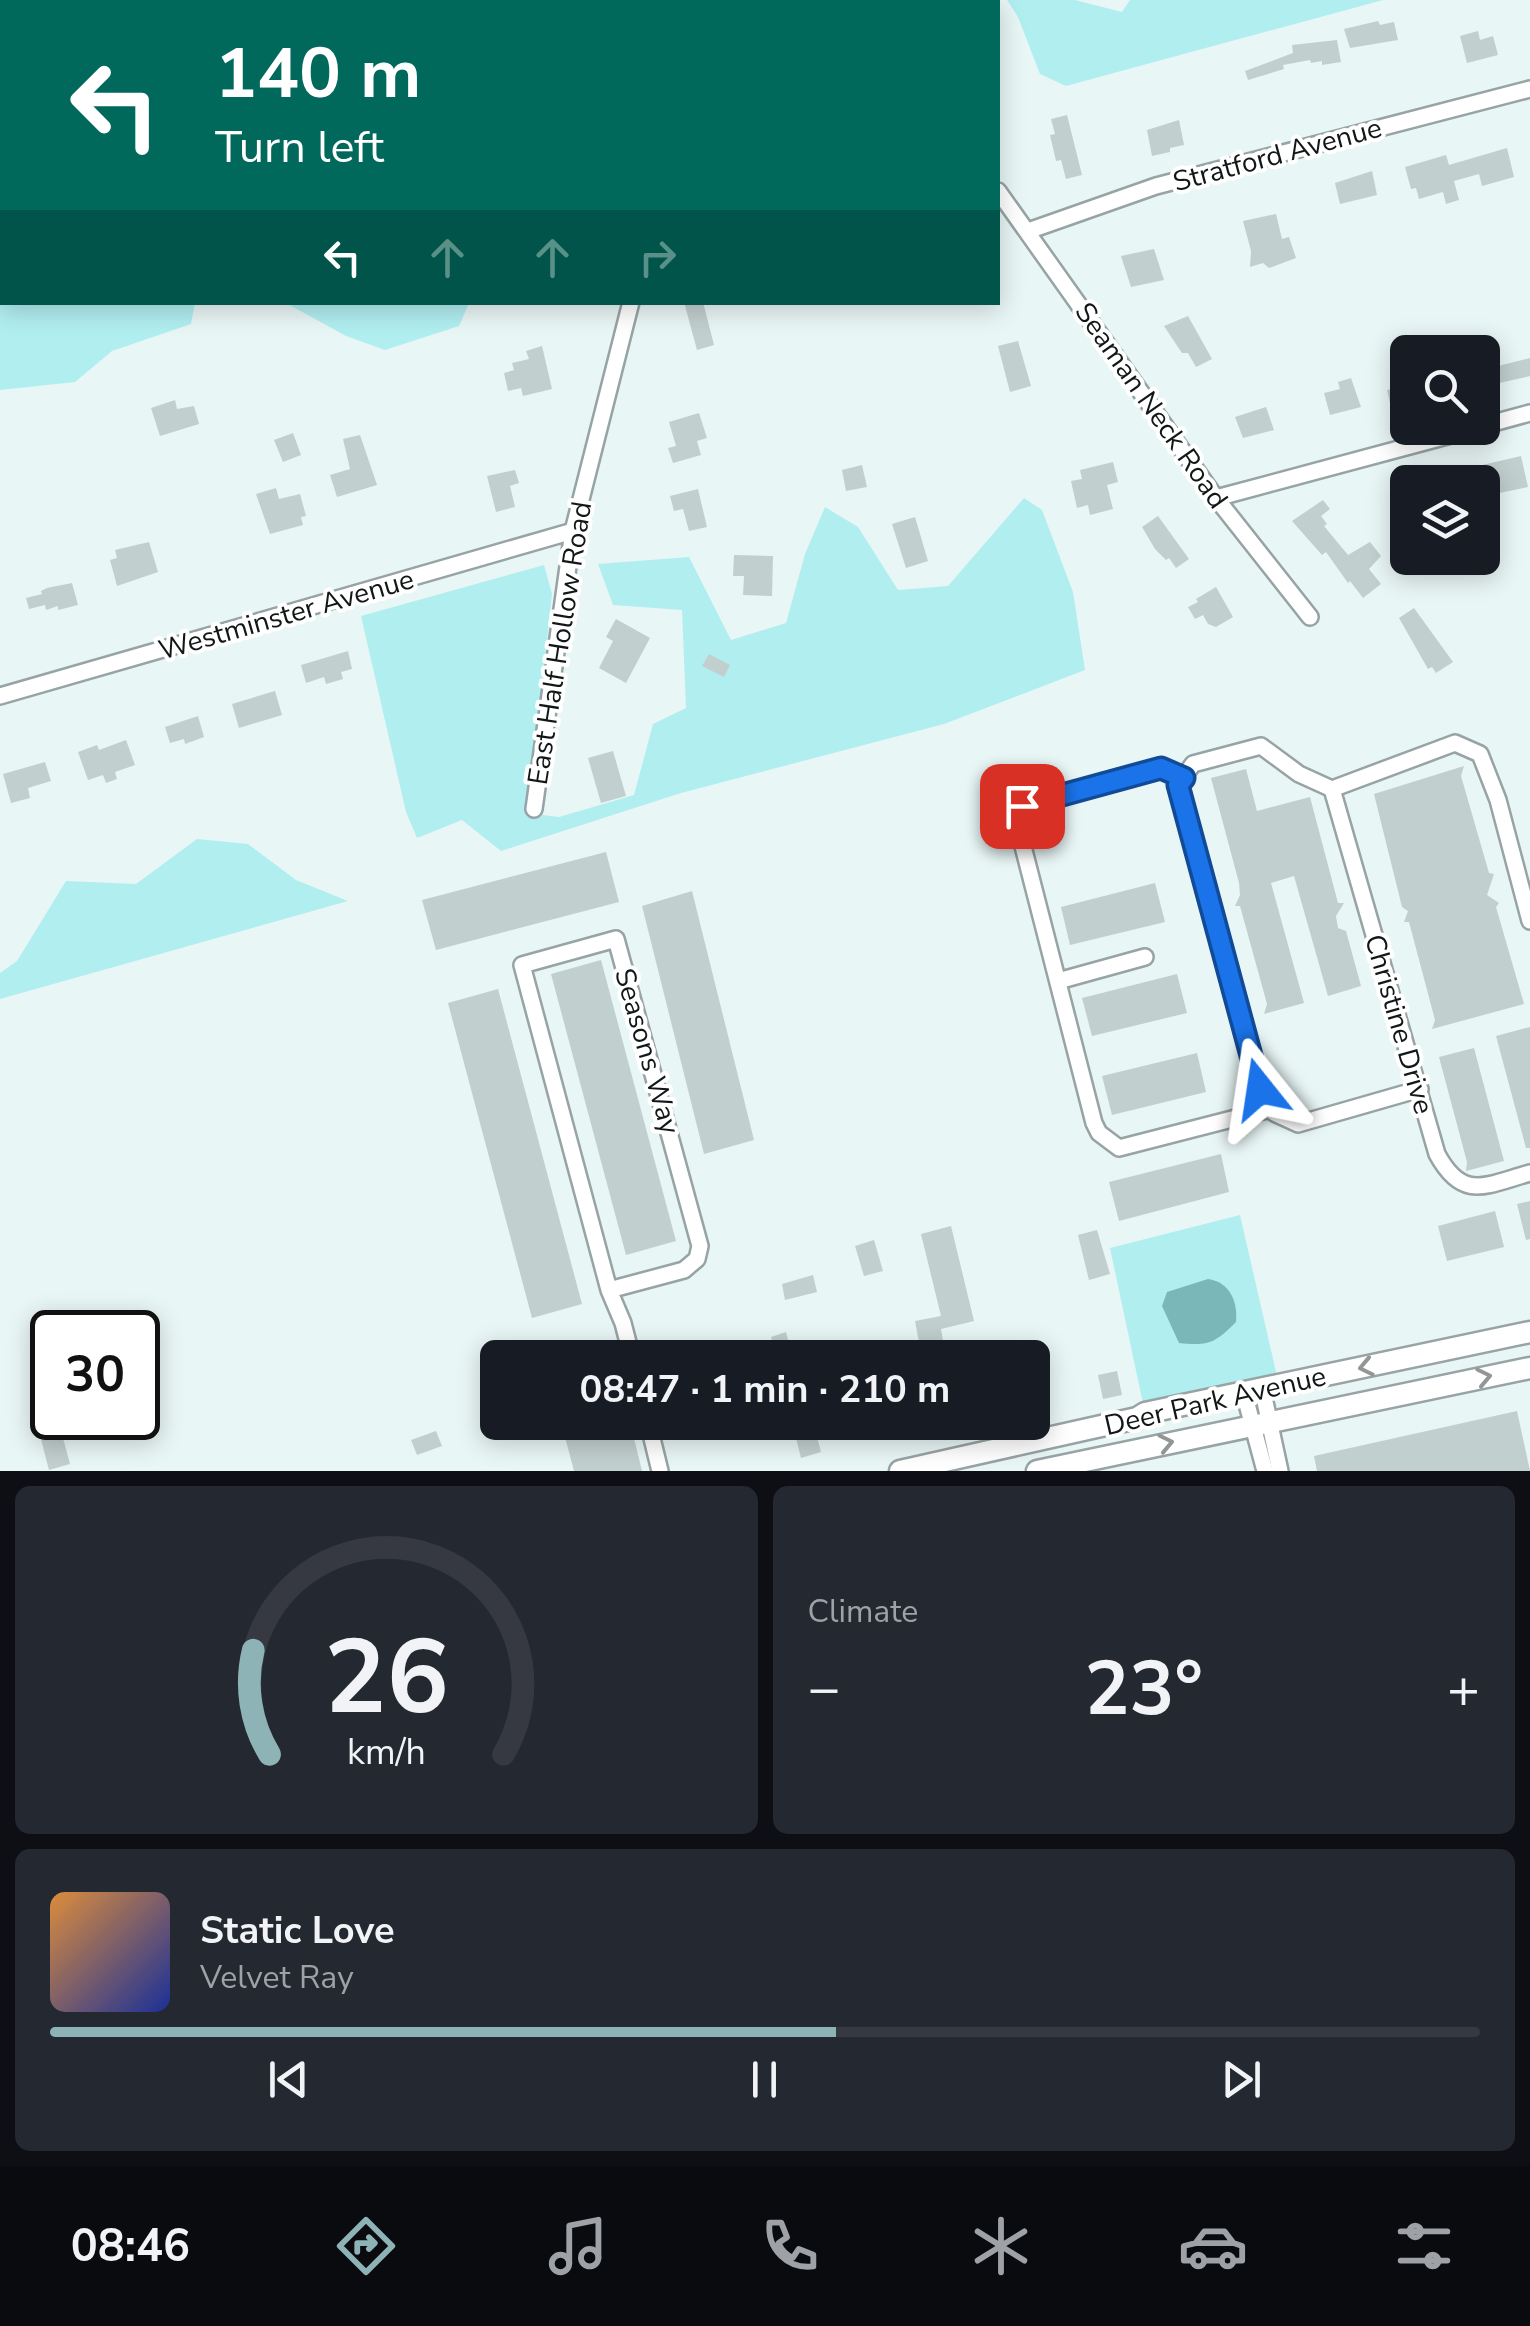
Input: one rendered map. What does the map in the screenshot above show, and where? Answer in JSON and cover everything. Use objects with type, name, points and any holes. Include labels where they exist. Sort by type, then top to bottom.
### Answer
[{"type":"main road","name":"Deer Park Avenue","points":[[900,1471],[1530,1332]]},
{"type":"main road","name":"Deer Park Avenue","points":[[1037,1471],[1530,1368]]},
{"type":"street","name":"Stratford Avenue","points":[[1028,231],[1156,186],[1530,89]]},
{"type":"street","name":"Seaman Neck Road","points":[[1000,194],[1216,498],[1310,617]]},
{"type":"street","name":"East Half Hollow Road","points":[[534,809],[572,531],[630,305]]},
{"type":"street","points":[[1500,421],[1530,413]]},
{"type":"street","points":[[1216,498],[1413,445]]},
{"type":"street","name":"Westminster Avenue","points":[[0,696],[572,531]]},
{"type":"street","points":[[1420,1089],[1298,1124],[1274,1113],[1260,1089],[1178,785],[1193,764],[1261,746],[1299,774],[1332,789],[1456,743],[1480,754],[1498,800],[1530,921]]},
{"type":"street","points":[[1184,778],[1161,768],[1022,806],[1018,811],[1016,819],[1094,1124],[1099,1133],[1119,1148],[1272,1108]]},
{"type":"street","name":"Christine Drive","points":[[1332,789],[1437,1154],[1448,1175],[1462,1184],[1478,1187],[1530,1173]]},
{"type":"street","name":"Seasons Way","points":[[609,1290],[684,1270],[698,1259],[700,1246],[616,939],[522,966],[609,1290],[627,1340]]},
{"type":"street","points":[[1058,981],[1144,957]]},
{"type":"street","points":[[1253,1391],[1280,1471]]},
{"type":"street","points":[[1261,1423],[1264,1471]]},
{"type":"street","points":[[652,1440],[660,1471]]},
{"type":"shaded area","points":[[1007,0],[1075,0],[1122,12],[1130,0],[1383,0],[1066,86],[1040,74],[1018,17]]},
{"type":"shaded area","points":[[0,305],[195,305],[191,324],[112,351],[75,382],[0,390]]},
{"type":"shaded area","points":[[290,305],[468,305],[459,326],[385,350],[346,336]]},
{"type":"shaded area","points":[[1024,498],[1042,510],[1073,592],[1085,670],[944,724],[681,793],[501,851],[462,820],[417,838],[406,812],[361,616],[544,565],[552,594],[528,813],[559,817],[634,795],[653,724],[686,708],[682,610],[613,605],[598,564],[689,557],[731,640],[786,623],[805,554],[825,507],[858,527],[898,590],[948,586]]},
{"type":"shaded area","points":[[197,839],[248,844],[296,880],[348,901],[0,999],[0,973],[17,961],[66,881],[136,884]]},
{"type":"shaded area","points":[[1240,1215],[1279,1385],[1145,1413],[1110,1248]]},
{"type":"shaded area","points":[[1208,1279],[1222,1284],[1231,1294],[1236,1322],[1211,1342],[1179,1343],[1162,1306],[1167,1292]]},
{"type":"building","points":[[1378,21],[1380,25],[1394,22],[1398,40],[1350,48],[1344,29]]},
{"type":"building","points":[[1478,31],[1480,40],[1493,36],[1498,55],[1467,63],[1460,36]]},
{"type":"building","points":[[1337,40],[1341,62],[1322,65],[1322,61],[1310,60],[1283,65],[1284,69],[1248,80],[1245,71],[1293,53],[1292,45]]},
{"type":"building","points":[[1067,115],[1082,175],[1066,179],[1061,160],[1056,161],[1050,135],[1055,134],[1051,119]]},
{"type":"building","points":[[1179,120],[1184,145],[1152,156],[1147,130]]},
{"type":"building","points":[[1507,148],[1514,177],[1482,186],[1479,174],[1454,181],[1459,200],[1446,204],[1443,192],[1419,199],[1416,188],[1411,189],[1405,167],[1446,155],[1449,165]]},
{"type":"building","points":[[1372,171],[1377,195],[1340,204],[1335,183]]},
{"type":"building","points":[[1276,214],[1282,239],[1289,237],[1296,258],[1269,268],[1263,263],[1250,267],[1251,251],[1243,221]]},
{"type":"building","points":[[1154,249],[1164,280],[1131,287],[1121,256]]},
{"type":"building","points":[[685,305],[704,305],[714,345],[697,350]]},
{"type":"building","points":[[1188,316],[1212,359],[1196,367],[1164,326]]},
{"type":"building","points":[[1018,341],[1031,386],[1010,392],[998,346]]},
{"type":"building","points":[[542,346],[552,389],[523,396],[521,388],[508,391],[504,373],[514,370],[512,363],[529,359],[526,351]]},
{"type":"building","points":[[1530,358],[1530,376],[1500,383],[1500,366]]},
{"type":"building","points":[[1351,378],[1361,407],[1330,415],[1324,393],[1340,389],[1338,382]]},
{"type":"building","points":[[175,400],[177,409],[194,406],[199,424],[160,436],[151,408]]},
{"type":"building","points":[[1266,407],[1274,430],[1243,438],[1235,417]]},
{"type":"building","points":[[699,413],[707,438],[697,441],[701,455],[673,463],[668,448],[676,446],[669,422]]},
{"type":"building","points":[[293,433],[301,455],[283,462],[274,440]]},
{"type":"building","points":[[360,435],[377,485],[337,497],[330,475],[350,469],[343,439]]},
{"type":"building","points":[[1521,456],[1528,487],[1500,493],[1500,465],[1482,465]]},
{"type":"building","points":[[1113,462],[1118,482],[1107,485],[1113,509],[1090,515],[1088,505],[1077,508],[1071,481],[1082,479],[1080,470]]},
{"type":"building","points":[[862,465],[867,487],[846,491],[842,470]]},
{"type":"building","points":[[515,470],[519,483],[510,486],[515,507],[496,512],[487,476]]},
{"type":"building","points":[[276,488],[279,499],[300,494],[306,516],[301,517],[303,525],[270,534],[256,494]]},
{"type":"building","points":[[698,489],[707,527],[689,531],[683,509],[674,511],[670,496]]},
{"type":"building","points":[[1323,500],[1330,509],[1321,516],[1327,524],[1324,526],[1348,555],[1370,542],[1381,556],[1369,569],[1381,584],[1363,598],[1326,552],[1322,555],[1292,521]]},
{"type":"building","points":[[1158,516],[1189,559],[1176,568],[1155,549],[1142,527]]},
{"type":"building","points":[[915,517],[928,561],[906,568],[892,524]]},
{"type":"building","points":[[149,542],[158,572],[117,586],[110,560],[117,558],[115,550]]},
{"type":"building","points":[[734,555],[773,556],[772,596],[743,595],[744,576],[733,576]]},
{"type":"building","points":[[72,583],[78,605],[58,610],[58,606],[46,610],[45,605],[29,609],[26,598]]},
{"type":"building","points":[[1216,587],[1233,617],[1216,627],[1208,624],[1203,615],[1195,619],[1188,607]]},
{"type":"building","points":[[1414,608],[1453,662],[1436,673],[1432,667],[1428,669],[1399,618]]},
{"type":"building","points":[[616,619],[650,638],[626,683],[599,668],[613,641],[606,637]]},
{"type":"building","points":[[348,651],[352,669],[341,672],[343,679],[326,684],[324,677],[306,683],[301,665]]},
{"type":"building","points":[[709,654],[730,665],[724,677],[702,666]]},
{"type":"building","points":[[275,691],[282,715],[239,728],[232,704]]},
{"type":"building","points":[[198,716],[204,737],[185,744],[184,739],[170,743],[165,727]]},
{"type":"building","points":[[126,740],[135,765],[115,772],[117,779],[106,783],[103,775],[88,780],[78,752],[97,745],[99,750]]},
{"type":"building","points":[[613,751],[626,796],[601,803],[588,758]]},
{"type":"building","points":[[45,762],[51,781],[28,788],[30,798],[11,803],[3,774]]},
{"type":"building","points":[[1464,766],[1461,776],[1489,873],[1494,874],[1487,895],[1499,903],[1496,907],[1524,1004],[1432,1029],[1435,1020],[1409,922],[1404,922],[1408,911],[1402,907],[1374,794]]},
{"type":"building","points":[[1246,769],[1257,811],[1310,797],[1338,903],[1344,903],[1336,916],[1338,928],[1346,931],[1361,986],[1328,996],[1294,876],[1271,883],[1304,1003],[1264,1014],[1267,1004],[1240,906],[1235,906],[1240,895],[1239,883],[1211,778]]},
{"type":"building","points":[[606,852],[619,902],[436,950],[422,900]]},
{"type":"building","points":[[1155,883],[1165,922],[1070,945],[1061,907]]},
{"type":"building","points":[[692,891],[754,1140],[704,1154],[642,906]]},
{"type":"building","points":[[601,960],[676,1241],[626,1255],[551,974]]},
{"type":"building","points":[[1177,974],[1187,1013],[1092,1036],[1082,998]]},
{"type":"building","points":[[498,989],[582,1304],[532,1318],[448,1003]]},
{"type":"building","points":[[1530,1027],[1530,1148],[1526,1148],[1496,1036]]},
{"type":"building","points":[[1474,1048],[1504,1161],[1466,1171],[1467,1162],[1439,1057]]},
{"type":"building","points":[[1197,1053],[1206,1092],[1112,1115],[1102,1076]]},
{"type":"building","points":[[1221,1154],[1229,1192],[1119,1221],[1109,1182]]},
{"type":"building","points":[[1530,1201],[1530,1239],[1526,1240],[1517,1204]]},
{"type":"building","points":[[1495,1211],[1504,1247],[1447,1261],[1438,1226]]},
{"type":"building","points":[[951,1226],[974,1321],[941,1329],[943,1340],[919,1340],[915,1321],[941,1316],[921,1234]]},
{"type":"building","points":[[1097,1230],[1110,1274],[1089,1280],[1078,1235]]},
{"type":"building","points":[[874,1240],[883,1271],[864,1276],[855,1246]]},
{"type":"building","points":[[813,1275],[817,1292],[785,1300],[782,1284]]},
{"type":"building","points":[[786,1332],[788,1340],[772,1340],[771,1337]]},
{"type":"building","points":[[1117,1371],[1122,1395],[1103,1399],[1098,1375]]},
{"type":"building","points":[[1517,1411],[1530,1471],[1317,1471],[1314,1456]]},
{"type":"building","points":[[436,1431],[442,1446],[417,1455],[411,1440]]},
{"type":"building","points":[[41,1440],[64,1440],[70,1464],[49,1470]]},
{"type":"building","points":[[566,1440],[634,1440],[642,1471],[574,1471]]},
{"type":"building","points":[[796,1440],[818,1440],[821,1452],[801,1458]]},
{"type":"route","points":[[1022,806],[1161,768],[1184,778],[1178,785],[1260,1089]]}]
